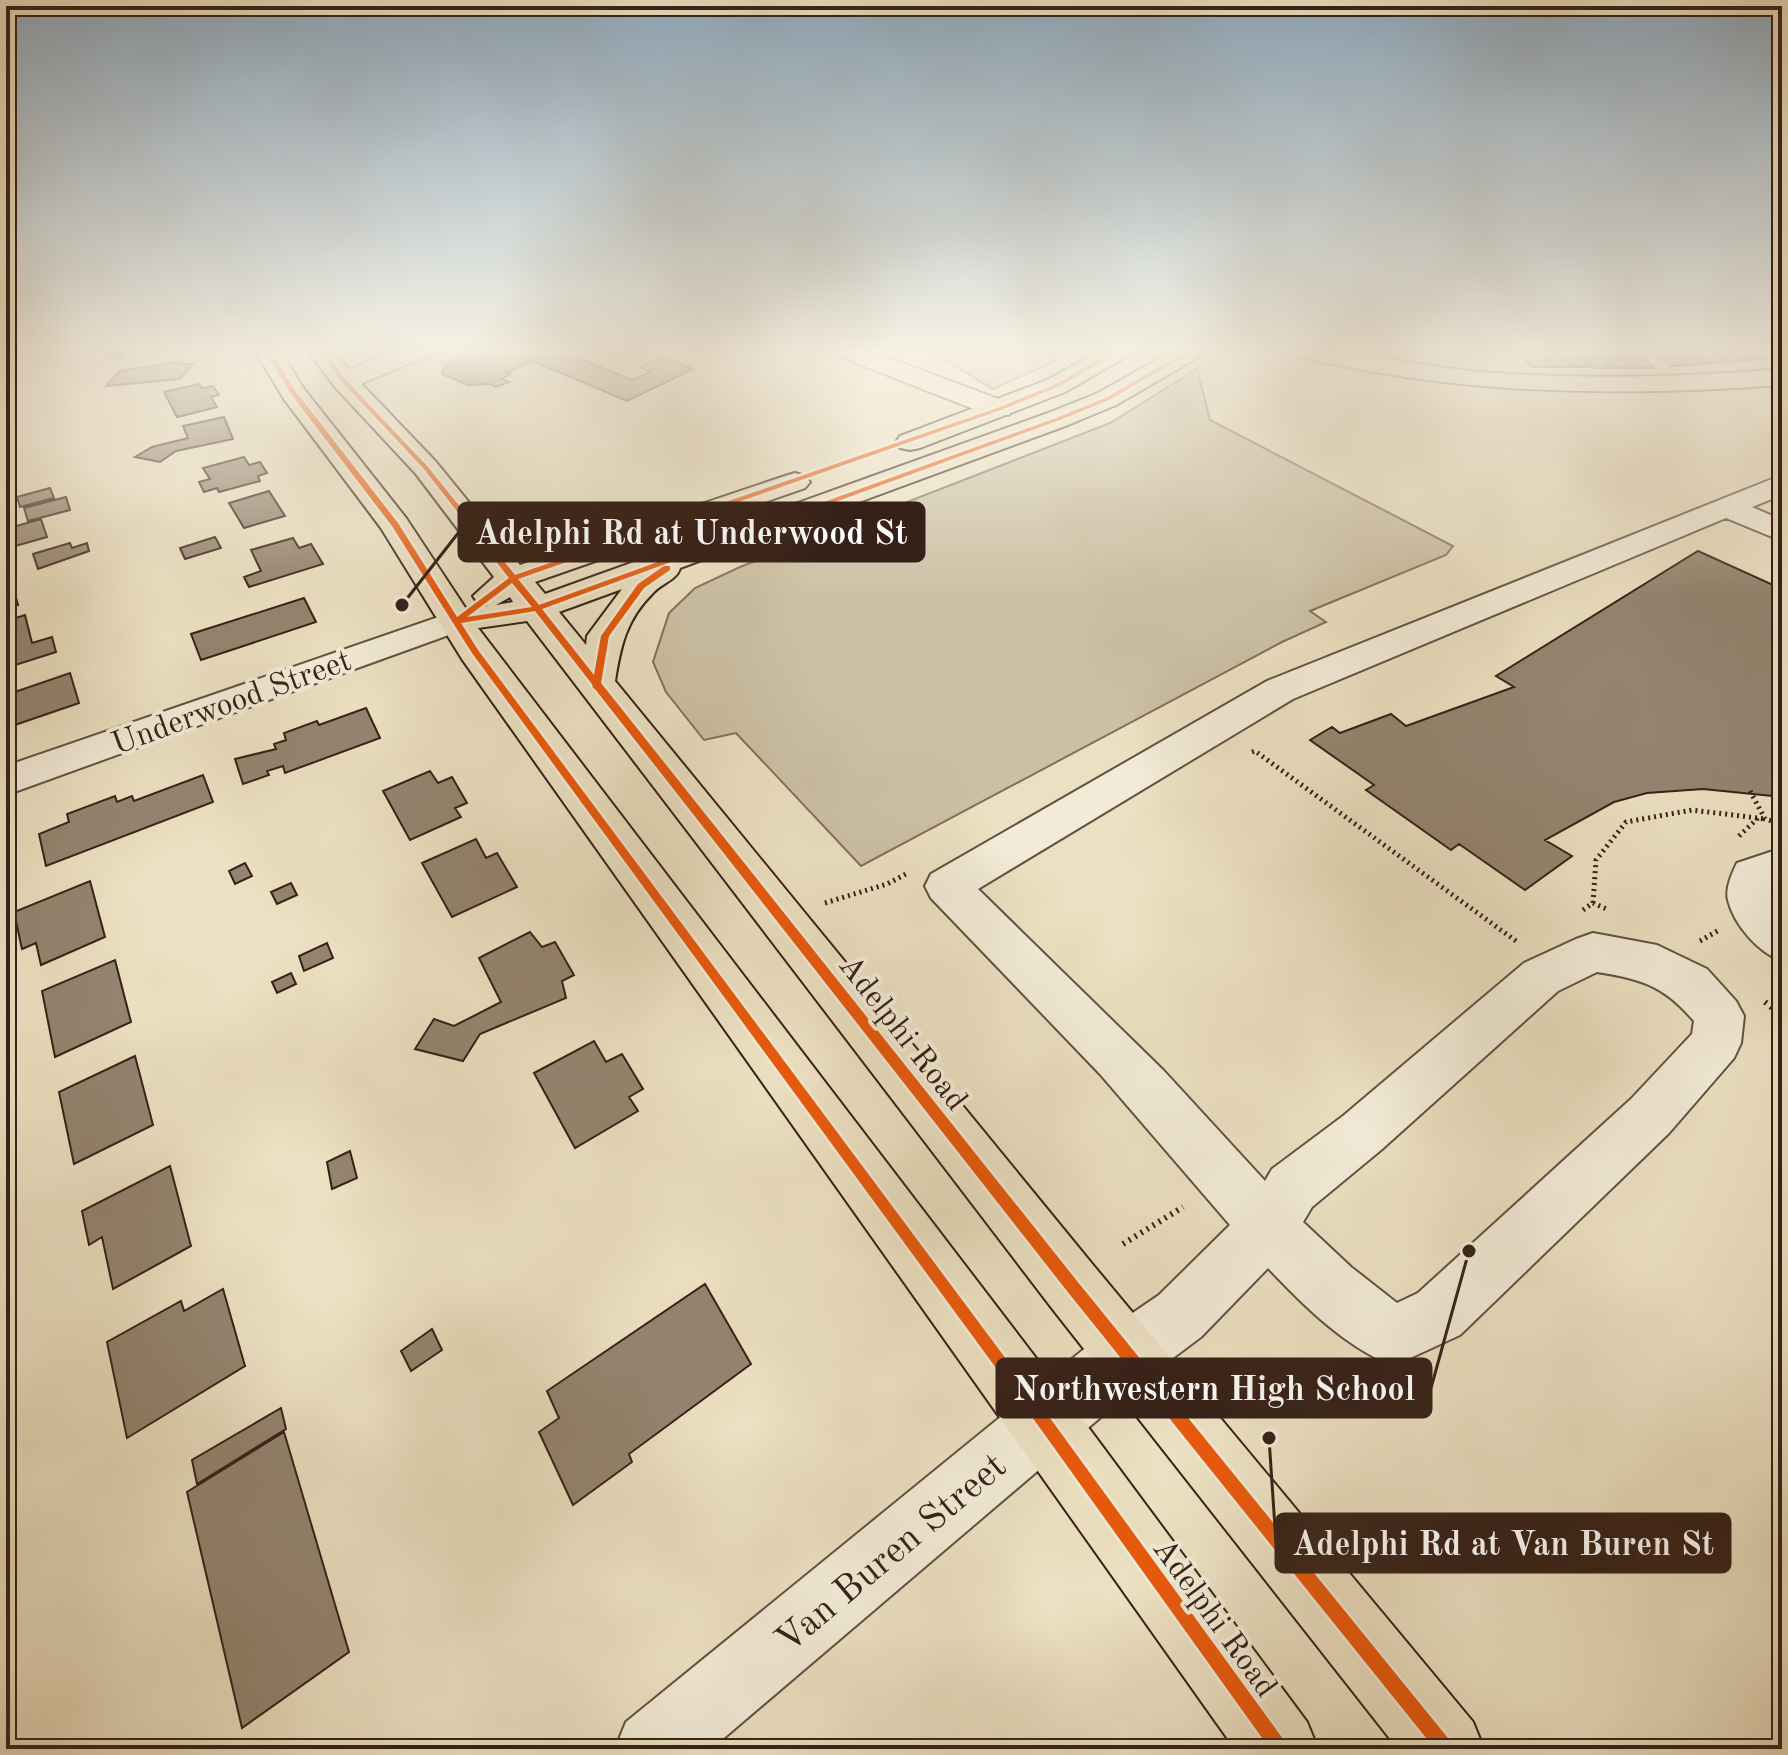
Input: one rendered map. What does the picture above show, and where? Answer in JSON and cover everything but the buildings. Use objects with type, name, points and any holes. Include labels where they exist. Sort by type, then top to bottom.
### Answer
[{"type":"main road","name":"Adelphi Road","points":[[322,431],[395,525],[493,676],[1045,1423],[1280,1749]]},
{"type":"main road","name":"Adelphi Road","points":[[391,431],[426,468],[1127,1354],[1446,1749]]},
{"type":"main road","points":[[456,621],[514,578],[936,431]]},
{"type":"main road","points":[[456,621],[536,609],[1025,431]]},
{"type":"main road","points":[[596,686],[605,636],[617,616],[641,586],[686,553]]},
{"type":"street","points":[[1267,1228],[1172,1116],[947,886],[1280,690],[1782,484]]},
{"type":"street","points":[[1727,507],[1782,532]]},
{"type":"street","name":"Underwood Street","points":[[6,781],[456,621]]},
{"type":"street","points":[[1782,865],[1753,875],[1750,899],[1770,932],[1782,942]]},
{"type":"street","name":"Van Buren Street","points":[[653,1749],[1127,1354],[1180,1316],[1267,1228],[1292,1188],[1362,1133],[1541,977],[1593,952],[1640,959],[1690,983],[1719,1016],[1716,1043],[1650,1116],[1439,1314],[1393,1336],[1352,1309],[1267,1228]]},
{"type":"path","points":[[1243,758],[1255,751],[1517,942]]},
{"type":"path","points":[[1750,791],[1765,819]]},
{"type":"path","points":[[1593,903],[1596,860],[1626,822],[1692,810],[1782,824]]},
{"type":"shaded area","points":[[1090,431],[1231,431],[1453,546],[1446,555],[1310,611],[1326,622],[1282,642],[861,866],[736,733],[704,740],[666,692],[653,662],[669,613],[695,588],[740,567]]},
{"type":"cycle path","points":[[322,431],[395,525],[475,651],[1045,1423],[1280,1749]]},
{"type":"cycle path","points":[[391,431],[426,468],[1072,1286],[1446,1749]]},
{"type":"cycle path","points":[[459,619],[514,578],[936,431]]},
{"type":"cycle path","points":[[456,621],[536,609],[1025,431]]},
{"type":"cycle path","points":[[596,686],[605,636],[641,586],[667,568]]},
{"type":"place","name":"Adelphi Rd at Underwood St","points":[[402,605]]},
{"type":"place","name":"Northwestern High School","points":[[1469,1251]]},
{"type":"place","name":"Adelphi Rd at Van Buren St","points":[[1269,1438]]}]
